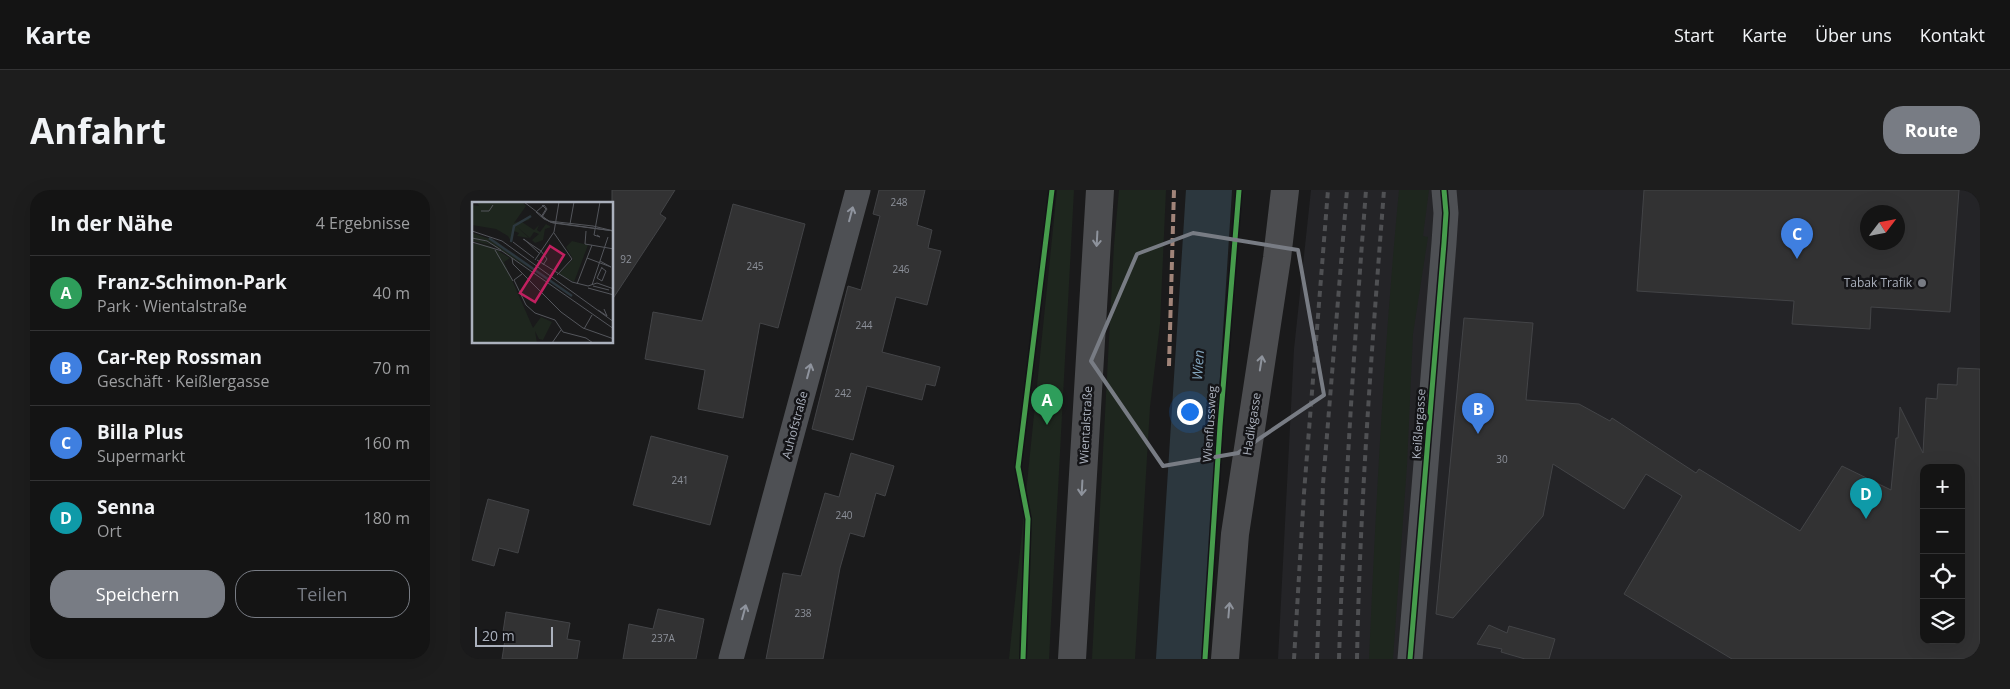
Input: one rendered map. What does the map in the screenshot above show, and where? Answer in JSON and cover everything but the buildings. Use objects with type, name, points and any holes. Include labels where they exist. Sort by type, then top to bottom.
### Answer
[{"type":"main road","name":"Wientalstraße","points":[[1072,659],[1100,190]]},
{"type":"main road","name":"Hadikgasse","points":[[1225,659],[1235,534],[1277,258],[1285,190]]},
{"type":"street","name":"Auhofstraße","points":[[731,659],[858,190]]},
{"type":"street","name":"Keißlergasse","points":[[1410,659],[1448,198]]},
{"type":"highlighted area","points":[[1193,233],[1298,250],[1324,395],[1238,453],[1163,466],[1091,361],[1137,254]]},
{"type":"shaded area","points":[[1057,190],[1074,190],[1049,659],[1009,659]]},
{"type":"shaded area","points":[[1119,190],[1166,190],[1160,324],[1150,407],[1135,659],[1092,659],[1114,245]]},
{"type":"shaded area","points":[[1311,190],[1980,190],[1980,659],[1278,659],[1294,349]]},
{"type":"shaded area","points":[[1399,190],[1429,190],[1423,236],[1428,237],[1413,334],[1407,465],[1393,659],[1369,659],[1381,424]]},
{"type":"waterway","name":"Wien","points":[[1179,659],[1209,190]]},
{"type":"railway","points":[[1294,659],[1304,493],[1328,190]]},
{"type":"railway","points":[[1317,659],[1323,484],[1347,190]]},
{"type":"railway","points":[[1339,659],[1350,424],[1366,190]]},
{"type":"railway","points":[[1357,659],[1364,483],[1384,190]]},
{"type":"marked path","points":[[1169,366],[1174,190]]},
{"type":"cycle path","points":[[1023,659],[1028,519],[1018,467],[1052,190]]},
{"type":"cycle path","name":"Wienflussweg","points":[[1205,659],[1220,426],[1239,190]]},
{"type":"cycle path","points":[[1410,659],[1444,243],[1446,213],[1444,190]]},
{"type":"place","name":"Billa Plus","points":[[1797,259]]},
{"type":"place","name":"Tabak Trafik","points":[[1922,283]]},
{"type":"place","name":"Franz-Schimon-Park","points":[[1047,425]]},
{"type":"place","name":"Car-Rep Rossman","points":[[1478,434]]},
{"type":"place","name":"Senna","points":[[1866,519]]}]
